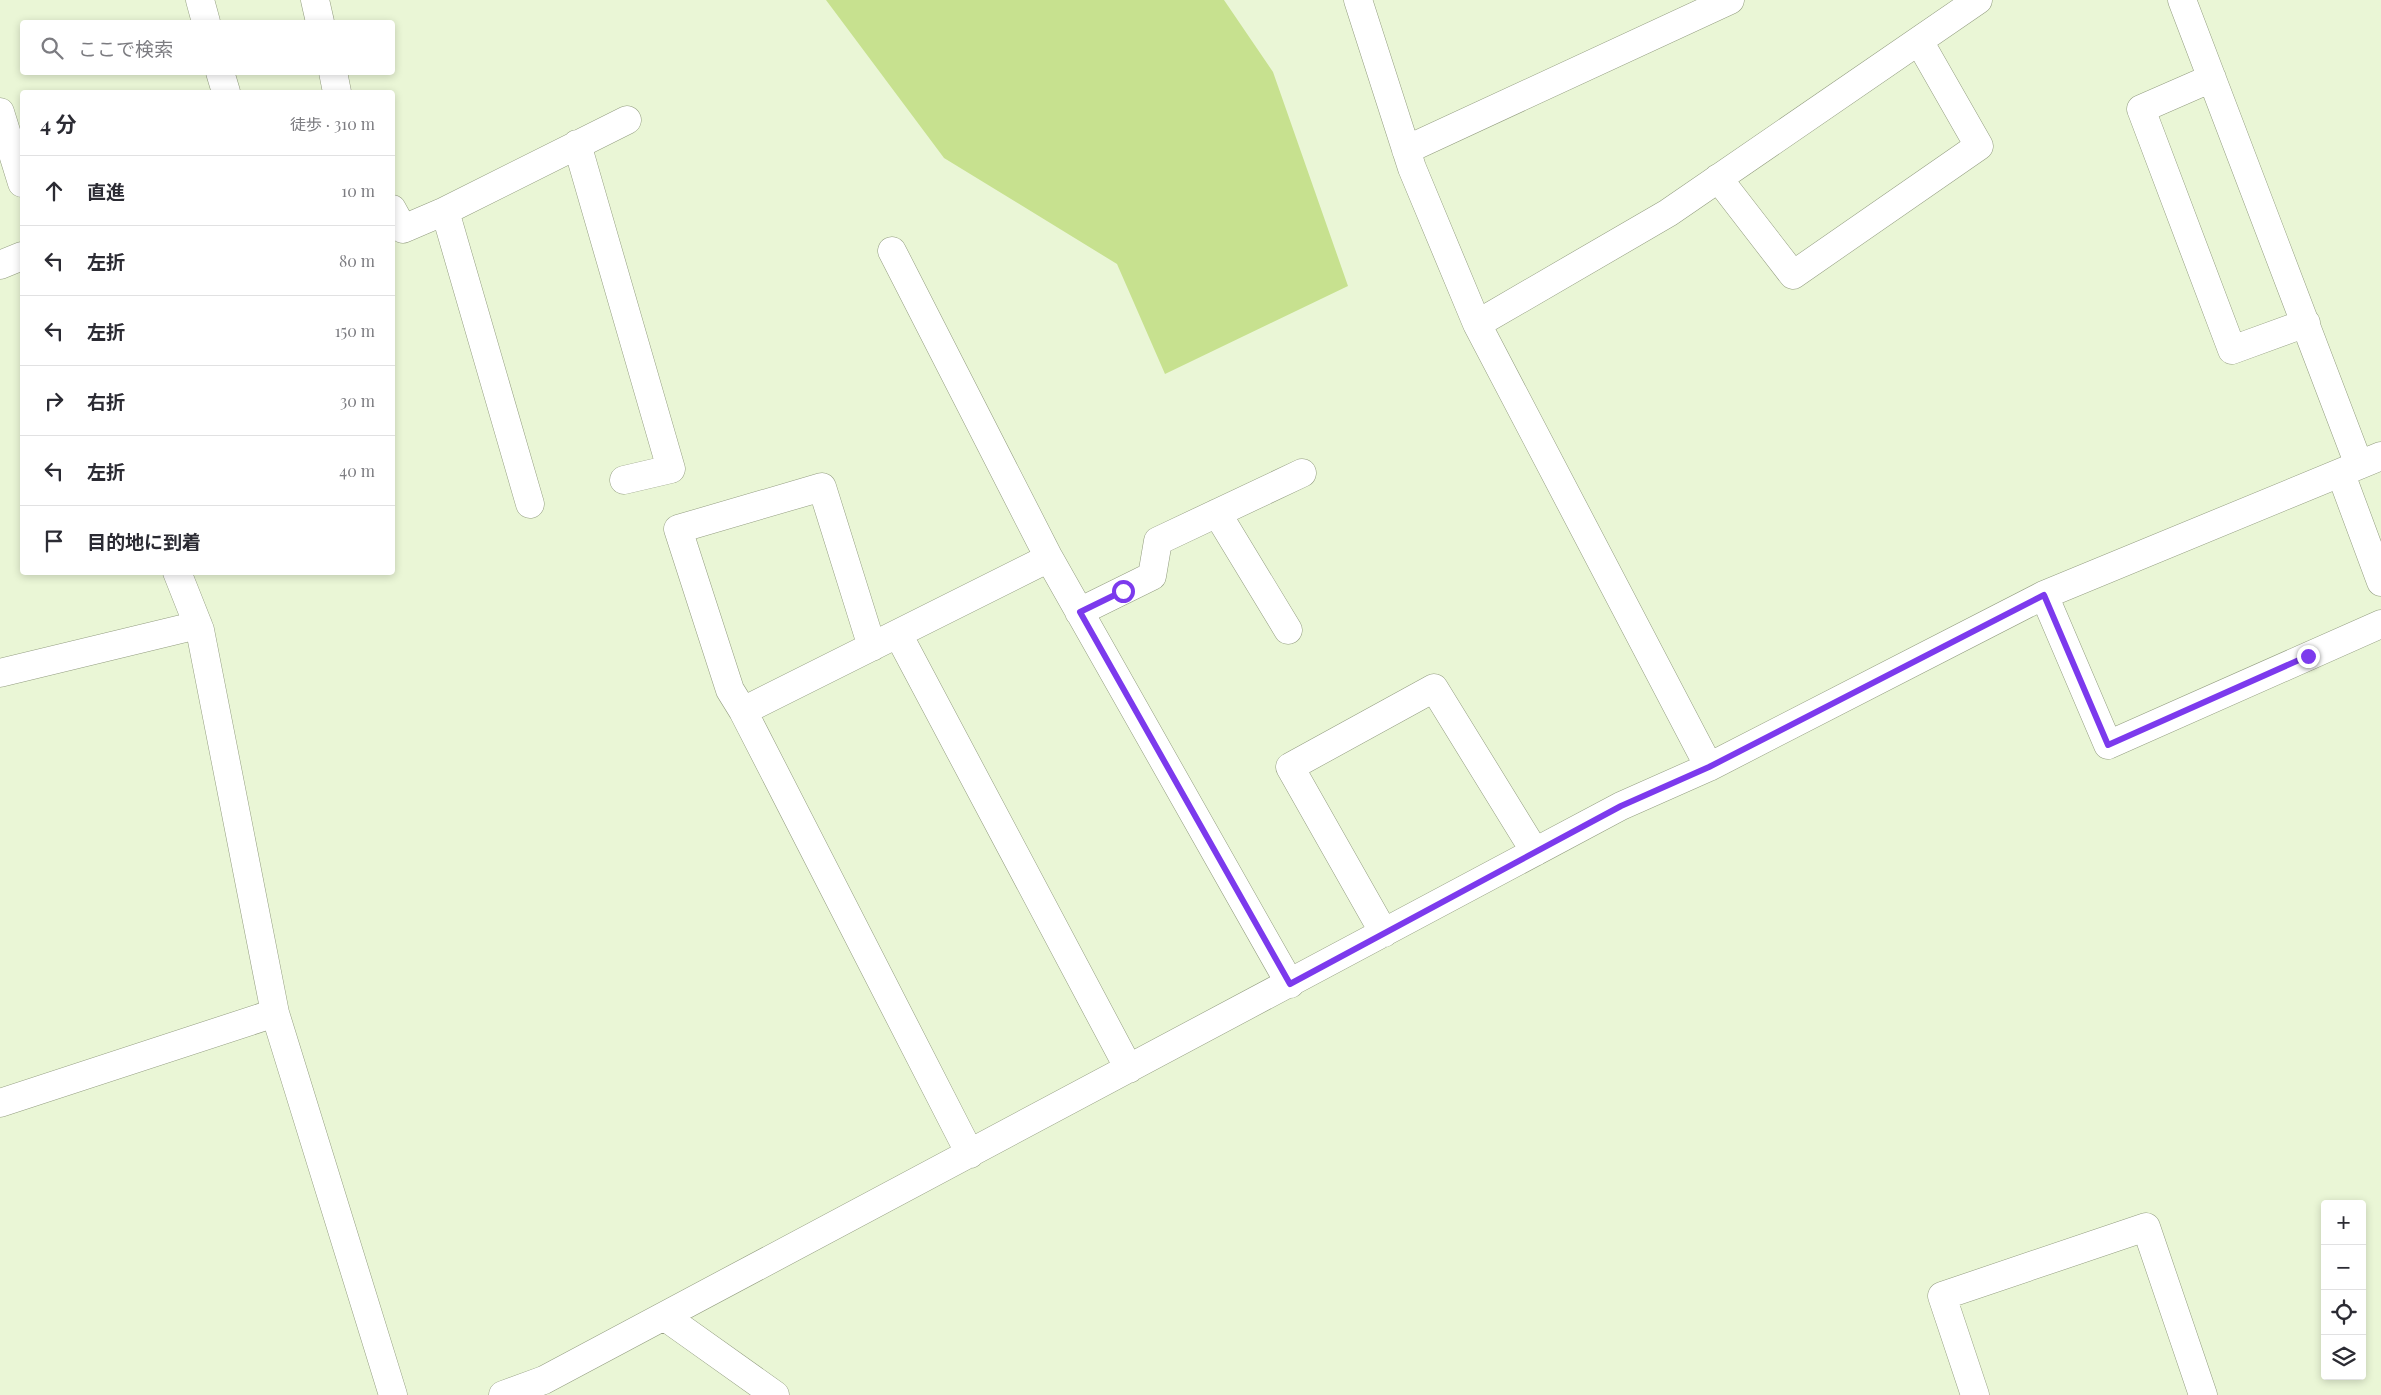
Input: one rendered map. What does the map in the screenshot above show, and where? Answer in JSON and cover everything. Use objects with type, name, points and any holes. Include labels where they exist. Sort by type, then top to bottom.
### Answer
[{"type":"street","points":[[200,0],[205,20]]},
{"type":"street","points":[[315,0],[320,20]]},
{"type":"street","points":[[1358,0],[1406,150],[1477,324],[1709,767]]},
{"type":"street","points":[[1406,150],[1730,0]]},
{"type":"street","points":[[1477,324],[1668,213],[1978,0]]},
{"type":"street","points":[[2182,0],[2360,465],[2381,582]]},
{"type":"street","points":[[1718,178],[1793,275],[1979,146],[1919,41]]},
{"type":"street","points":[[221,75],[225,90]]},
{"type":"street","points":[[333,75],[336,90]]},
{"type":"street","points":[[2212,78],[2141,109],[2232,350],[2306,324]]},
{"type":"street","points":[[0,112],[20,177]]},
{"type":"street","points":[[395,214],[403,229],[444,211],[627,120]]},
{"type":"street","points":[[577,144],[671,469],[624,480]]},
{"type":"street","points":[[444,211],[530,504]]},
{"type":"street","points":[[892,251],[1049,558],[1290,984]]},
{"type":"street","points":[[0,265],[20,257]]},
{"type":"street","points":[[503,1395],[544,1380],[1621,806],[1709,767],[2044,595],[2360,465]]},
{"type":"street","points":[[1080,612],[1152,576],[1158,541],[1302,473]]},
{"type":"street","points":[[872,646],[822,487],[678,529],[730,690],[743,711],[970,1154]]},
{"type":"street","points":[[1217,513],[1288,630]]},
{"type":"street","points":[[743,711],[1049,558]]},
{"type":"street","points":[[177,575],[198,625],[274,1013],[393,1395]]},
{"type":"street","points":[[2044,595],[2108,745],[2381,624]]},
{"type":"street","points":[[0,673],[198,625]]},
{"type":"street","points":[[898,634],[1129,1069]]},
{"type":"street","points":[[1384,933],[1290,767],[1434,688],[1535,852]]},
{"type":"street","points":[[0,1103],[274,1013]]},
{"type":"street","points":[[1975,1395],[1942,1296],[2146,1227],[2203,1395]]},
{"type":"street","points":[[664,1316],[775,1395]]},
{"type":"green space","points":[[826,0],[1224,0],[1273,72],[1348,286],[1165,374],[1117,264],[944,158]]},
{"type":"route","points":[[1123,591],[1080,612],[1290,984],[1621,806],[1709,767],[2044,595],[2108,745],[2308,656]]}]
